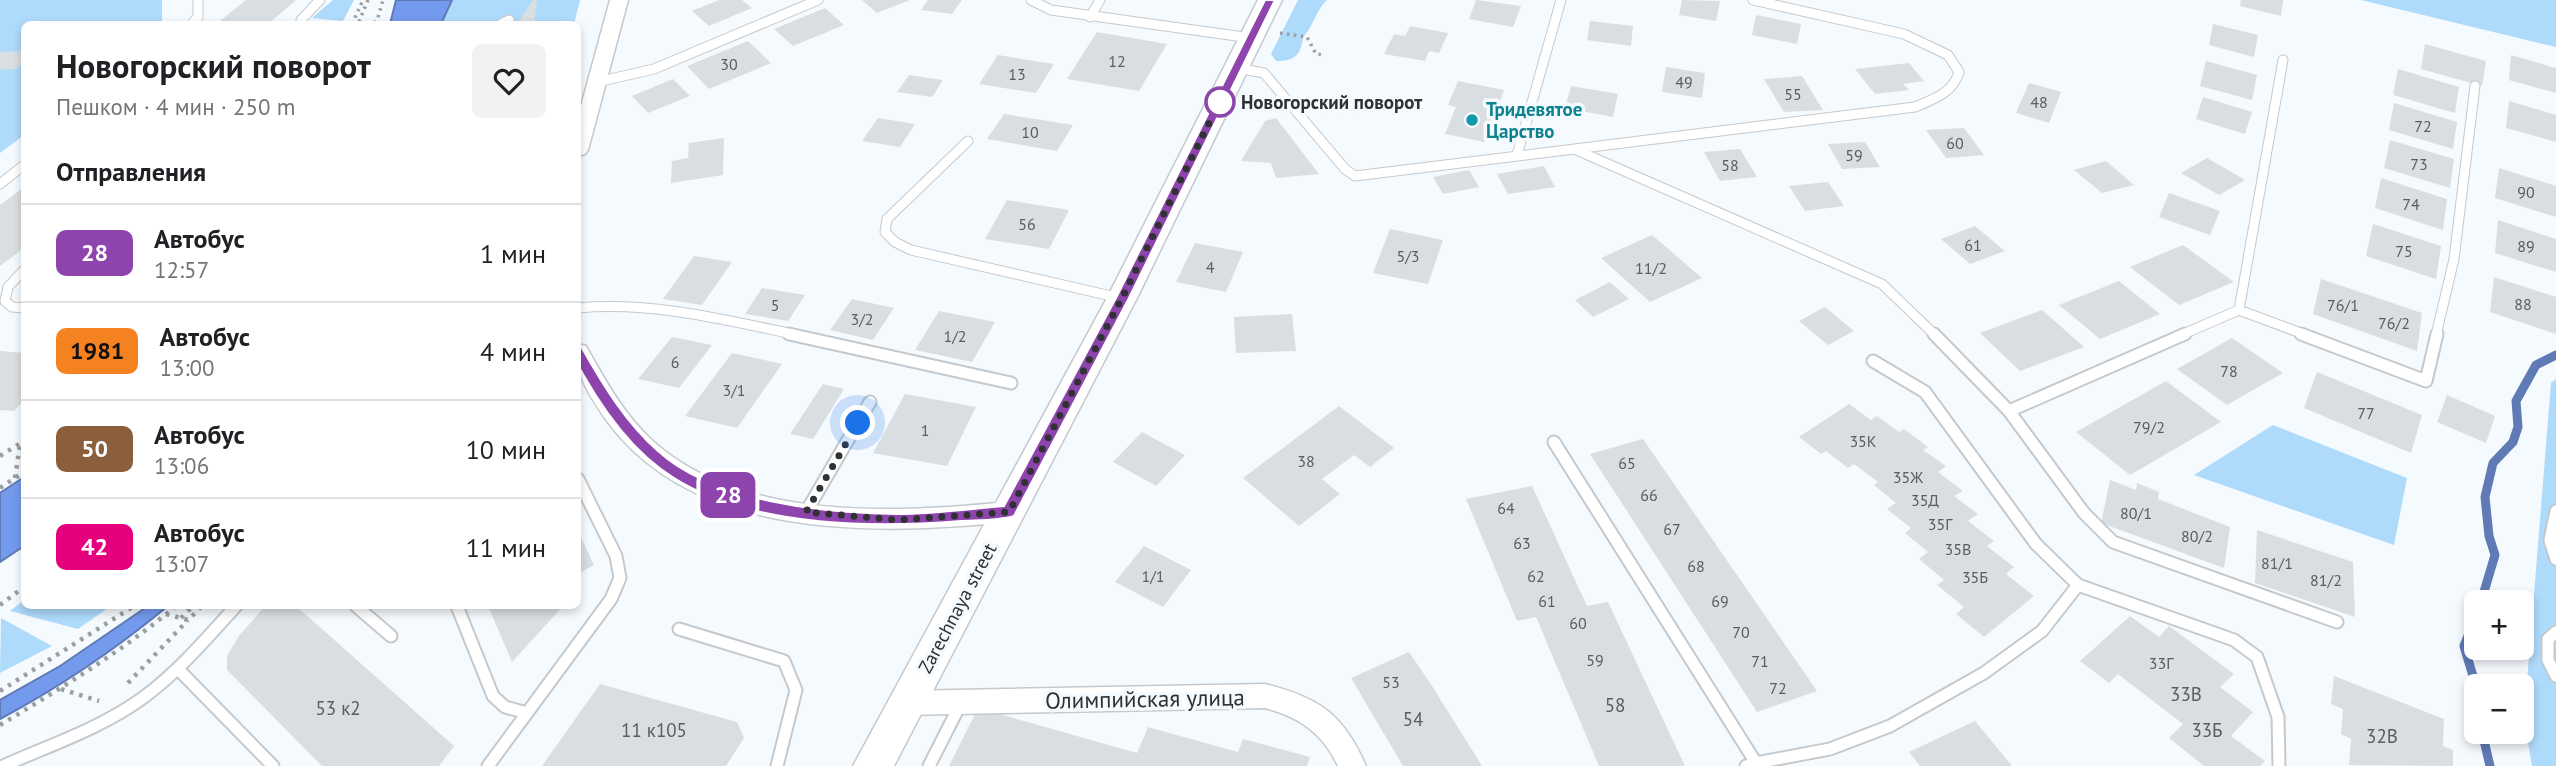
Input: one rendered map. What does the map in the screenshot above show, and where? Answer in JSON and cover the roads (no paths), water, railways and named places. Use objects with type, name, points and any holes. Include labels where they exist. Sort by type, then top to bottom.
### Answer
[{"type":"main road","name":"Zarechnaya street","points":[[873,766],[1122,298],[1237,68],[1263,35],[1270,0]]},
{"type":"street","points":[[581,139],[619,0]]},
{"type":"street","points":[[581,358],[625,425],[654,456],[680,475],[713,491],[760,505],[898,520],[1009,512]]},
{"type":"street","name":"Олимпийская улица","points":[[906,703],[1265,696],[1296,703],[1318,718],[1340,738],[1352,766]]},
{"type":"lane","points":[[195,21],[198,17],[198,0]]},
{"type":"lane","points":[[301,21],[320,0]]},
{"type":"lane","points":[[597,82],[654,68],[818,0]]},
{"type":"lane","points":[[1031,0],[1051,10],[1090,17],[1263,35]]},
{"type":"lane","points":[[1090,17],[1100,0]]},
{"type":"lane","points":[[1517,155],[1561,0]]},
{"type":"lane","points":[[1237,68],[1264,73],[1345,169],[1355,176],[1915,107],[1944,94],[1958,81],[1959,72],[1948,55],[1904,33],[1753,0]]},
{"type":"lane","points":[[2239,310],[2283,60]]},
{"type":"lane","points":[[2008,411],[2239,310],[2426,381],[2454,259],[2475,86]]},
{"type":"lane","points":[[968,141],[887,219],[885,232],[895,242],[911,250],[1122,298]]},
{"type":"lane","points":[[1571,148],[1882,284],[1899,298],[2008,411],[2084,513],[2113,542],[2337,622]]},
{"type":"lane","points":[[0,184],[21,167]]},
{"type":"lane","points":[[21,272],[5,291],[5,301],[12,307],[21,308]]},
{"type":"lane","points":[[581,309],[598,306],[701,314],[1011,383]]},
{"type":"lane","points":[[1874,361],[1925,392],[2036,544],[2078,584],[2234,640],[2257,657],[2278,717],[2279,766]]},
{"type":"lane","points":[[806,512],[870,402]]},
{"type":"lane","points":[[1553,442],[1751,765],[1830,749],[1890,726],[1984,673],[2042,631],[2078,584]]},
{"type":"lane","points":[[488,766],[611,599],[620,578],[616,555],[581,485]]},
{"type":"lane","points":[[2556,511],[2550,540],[2556,559]]},
{"type":"lane","points":[[3,766],[125,710],[178,668],[233,609]]},
{"type":"lane","points":[[360,609],[391,636]]},
{"type":"lane","points":[[458,609],[493,696],[505,707],[527,713]]},
{"type":"lane","points":[[679,629],[784,661],[796,690],[777,766]]},
{"type":"lane","points":[[2556,632],[2548,639],[2548,660],[2556,676]]},
{"type":"lane","points":[[178,668],[273,766]]},
{"type":"lane","points":[[929,766],[961,702]]},
{"type":"water","points":[[396,0],[452,0],[442,21],[391,21]]},
{"type":"water","points":[[21,479],[21,548],[0,562],[0,493]]},
{"type":"water","points":[[144,609],[164,609],[87,667],[0,719],[0,700],[60,666]]},
{"type":"waterway","points":[[2485,590],[2495,555],[2489,536],[2485,497],[2493,463],[2513,442],[2518,427],[2516,401],[2536,365],[2556,355]]},
{"type":"waterway","points":[[2468,660],[2472,674]]},
{"type":"waterway","points":[[2485,744],[2490,766]]},
{"type":"place","name":"Новогорский поворот","points":[[1220,102]]},
{"type":"place","name":"Тридевятое Царство","points":[[1472,120]]}]
